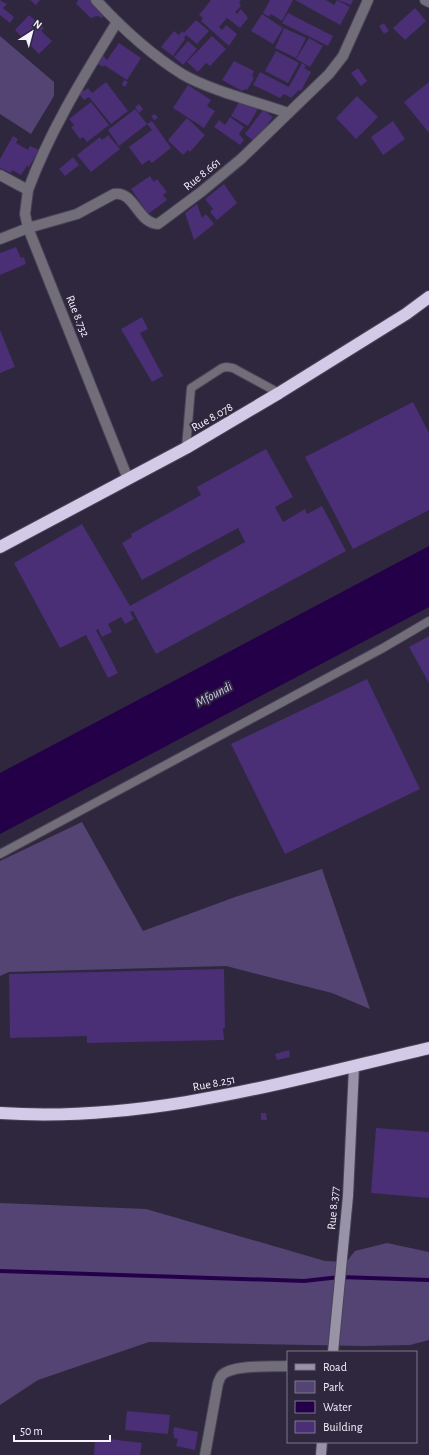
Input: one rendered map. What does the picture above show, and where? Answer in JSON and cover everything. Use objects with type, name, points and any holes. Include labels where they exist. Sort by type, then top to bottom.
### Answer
[{"type":"highway","name":"Rue 8.078","points":[[0,547],[186,448],[279,394],[406,314],[429,297]]},
{"type":"highway","name":"Rue 8.251","points":[[0,1113],[29,1115],[89,1114],[153,1108],[216,1098],[354,1067],[429,1048]]},
{"type":"street","points":[[96,0],[117,22],[183,75],[288,113]]},
{"type":"street","name":"Rue 8.661","points":[[0,239],[28,228],[77,214],[114,194],[120,193],[126,196],[147,222],[158,224],[202,192],[241,159],[329,74],[338,62],[368,0]]},
{"type":"street","points":[[425,0],[429,2]]},
{"type":"street","name":"Rue 8.732","points":[[117,22],[71,98],[40,158],[28,190],[25,214],[28,228],[128,479]]},
{"type":"street","points":[[0,175],[28,190]]},
{"type":"street","name":"Rue 8.377","points":[[333,1351],[348,1196],[354,1067]]},
{"type":"street","points":[[205,1455],[218,1383],[222,1375],[230,1370],[243,1368],[287,1366]]},
{"type":"street","points":[[321,1455],[322,1443]]},
{"type":"lane","points":[[186,448],[191,388],[222,368],[233,368],[279,394]]},
{"type":"lane","points":[[0,854],[383,648],[429,621]]},
{"type":"green space","points":[[0,36],[54,82],[54,96],[31,134],[0,114]]},
{"type":"green space","points":[[82,822],[143,931],[235,897],[322,869],[370,1009],[332,993],[226,966],[9,972],[0,976],[0,861]]},
{"type":"green space","points":[[0,1203],[146,1209],[325,1261],[346,1262],[355,1251],[387,1243],[429,1252],[429,1340],[410,1345],[364,1346],[149,1342],[38,1380],[0,1405]]},
{"type":"water","name":"Mfoundi","points":[[429,546],[429,607],[0,834],[0,773]]},
{"type":"building","points":[[0,0],[7,4],[3,8],[14,17],[10,23],[0,15]]},
{"type":"building","points":[[30,0],[40,0],[36,5]]},
{"type":"building","points":[[78,0],[92,0],[106,13],[102,18],[97,16],[91,18],[76,4]]},
{"type":"building","points":[[211,0],[239,0],[241,1],[239,3],[241,6],[235,12],[237,14],[241,9],[248,18],[240,28],[227,18],[219,27],[222,30],[226,25],[237,34],[229,46],[201,21],[203,18],[199,15]]},
{"type":"building","points":[[270,0],[293,0],[282,21],[271,14],[269,17],[263,13]]},
{"type":"building","points":[[295,0],[326,0],[334,5],[337,0],[350,7],[340,25]]},
{"type":"building","points":[[338,0],[353,0],[351,5]]},
{"type":"building","points":[[415,8],[426,21],[405,40],[393,28]]},
{"type":"building","points":[[288,13],[333,36],[328,46],[282,23]]},
{"type":"building","points":[[262,14],[283,28],[273,44],[251,31]]},
{"type":"building","points":[[29,15],[44,28],[41,31],[52,41],[39,54],[15,30]]},
{"type":"building","points":[[196,20],[209,31],[197,44],[186,35],[184,38],[185,39],[173,56],[161,47],[174,31],[179,35],[182,31],[184,33]]},
{"type":"building","points":[[384,23],[389,31],[384,34],[379,26]]},
{"type":"building","points":[[284,28],[306,38],[296,58],[275,48]]},
{"type":"building","points":[[212,36],[226,49],[210,66],[206,63],[198,72],[187,62]]},
{"type":"building","points":[[309,38],[323,46],[310,67],[296,59]]},
{"type":"building","points":[[188,41],[197,49],[183,65],[174,57]]},
{"type":"building","points":[[119,43],[141,58],[127,80],[104,65],[103,67],[96,63],[102,54],[107,60]]},
{"type":"building","points":[[276,51],[299,63],[288,83],[265,71]]},
{"type":"building","points":[[234,61],[254,71],[252,76],[254,78],[247,90],[245,89],[242,91],[222,80]]},
{"type":"building","points":[[302,63],[306,66],[304,68],[311,72],[301,91],[299,90],[291,98],[284,94],[280,98],[253,85],[260,72],[289,87]]},
{"type":"building","points":[[358,68],[367,81],[361,86],[351,73]]},
{"type":"building","points":[[124,80],[128,82],[125,87],[122,85]]},
{"type":"building","points":[[106,82],[128,111],[111,124],[89,97],[84,100],[78,93],[82,88],[84,91],[88,88],[92,93]]},
{"type":"building","points":[[429,82],[429,133],[404,102]]},
{"type":"building","points":[[188,85],[211,100],[207,106],[215,111],[204,128],[173,108]]},
{"type":"building","points":[[357,96],[378,117],[356,139],[336,118]]},
{"type":"building","points":[[246,100],[259,107],[248,126],[231,116],[239,102],[243,104]]},
{"type":"building","points":[[91,102],[109,125],[87,142],[83,137],[80,139],[71,127],[74,125],[69,119]]},
{"type":"building","points":[[139,104],[143,109],[139,113],[135,107]]},
{"type":"building","points":[[135,109],[147,124],[119,146],[108,130]]},
{"type":"building","points":[[263,110],[273,117],[261,133],[252,140],[245,134]]},
{"type":"building","points":[[155,114],[158,118],[154,120],[151,116]]},
{"type":"building","points":[[230,117],[244,127],[239,134],[244,140],[240,145],[214,127],[219,120],[225,125]]},
{"type":"building","points":[[187,118],[205,135],[190,152],[188,150],[183,155],[168,140]]},
{"type":"building","points":[[152,121],[171,148],[152,163],[149,160],[142,165],[129,147],[152,130],[147,124]]},
{"type":"building","points":[[393,121],[405,139],[383,155],[371,137]]},
{"type":"building","points":[[108,135],[120,149],[91,172],[77,155],[100,137],[102,140]]},
{"type":"building","points":[[13,136],[18,139],[16,143],[28,150],[30,146],[39,150],[29,167],[27,166],[21,175],[12,170],[11,173],[0,168],[0,159]]},
{"type":"building","points":[[73,157],[79,165],[65,176],[59,169]]},
{"type":"building","points":[[150,176],[154,182],[157,179],[167,192],[163,195],[167,200],[148,214],[131,189]]},
{"type":"building","points":[[224,184],[237,203],[217,220],[210,212],[213,209],[205,199]]},
{"type":"building","points":[[197,204],[202,218],[206,214],[214,224],[194,240],[185,213]]},
{"type":"building","points":[[16,247],[21,258],[24,257],[26,264],[0,275],[0,253]]},
{"type":"building","points":[[142,317],[148,329],[140,333],[163,376],[152,382],[121,329]]},
{"type":"building","points":[[0,330],[15,367],[0,373]]},
{"type":"building","points":[[413,402],[429,433],[429,510],[353,549],[305,457]]},
{"type":"building","points":[[266,449],[293,497],[275,507],[283,522],[305,509],[307,514],[322,506],[346,551],[156,654],[133,611],[130,612],[134,619],[125,624],[121,617],[108,624],[112,632],[102,637],[98,629],[96,630],[118,673],[108,678],[86,635],[60,648],[14,563],[82,524],[130,606],[245,542],[238,528],[142,580],[122,543],[132,537],[131,534],[201,495],[197,487]]},
{"type":"building","points":[[429,636],[429,683],[409,647]]},
{"type":"building","points":[[367,679],[420,789],[285,854],[231,744]]},
{"type":"building","points":[[224,969],[224,1040],[87,1043],[87,1036],[10,1038],[9,974]]},
{"type":"building","points":[[289,1050],[290,1057],[277,1060],[275,1054]]},
{"type":"building","points":[[261,1113],[266,1113],[267,1120],[261,1120]]},
{"type":"building","points":[[376,1128],[429,1132],[429,1198],[371,1193]]},
{"type":"building","points":[[127,1411],[170,1415],[168,1434],[125,1430]]},
{"type":"building","points":[[174,1427],[198,1432],[195,1450],[176,1446],[178,1439],[174,1438]]},
{"type":"building","points":[[109,1439],[142,1443],[140,1455],[94,1455],[95,1440],[109,1442]]},
{"type":"waterway","points":[[0,1271],[304,1281],[340,1277],[429,1280]]}]
